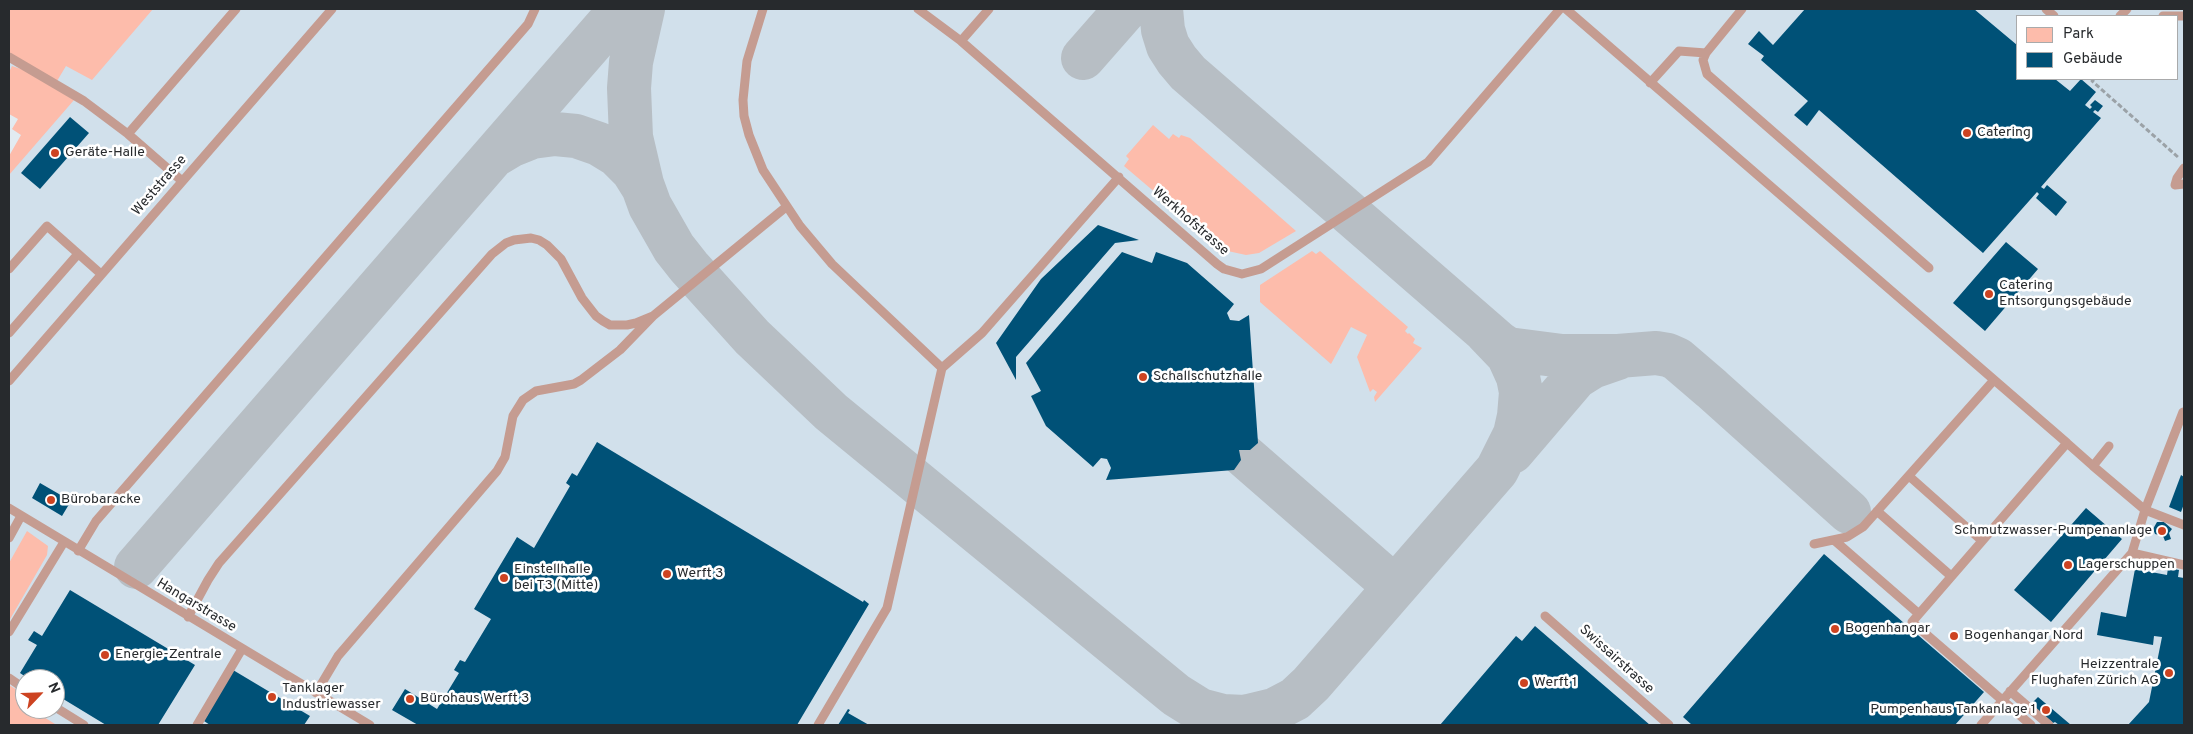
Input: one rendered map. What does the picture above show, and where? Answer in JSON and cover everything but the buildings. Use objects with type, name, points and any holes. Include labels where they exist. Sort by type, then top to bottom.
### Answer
[{"type":"lane","points":[[128,134],[236,9]]},
{"type":"lane","name":"Weststrasse","points":[[9,380],[332,9]]},
{"type":"lane","points":[[78,550],[96,521],[528,24],[535,9]]},
{"type":"lane","points":[[763,9],[747,61],[744,80],[744,116],[755,152],[786,207],[828,259],[854,286],[942,368]]},
{"type":"lane","name":"Werkhofstrasse","points":[[918,9],[961,41],[1217,264],[1233,273],[1242,274],[1252,273],[1269,264],[1428,162],[1560,9]]},
{"type":"lane","points":[[961,41],[989,9]]},
{"type":"lane","points":[[1566,9],[2145,510],[2184,525]]},
{"type":"lane","points":[[1742,9],[1706,53],[1703,60],[1704,67],[1714,80],[1929,268]]},
{"type":"lane","points":[[1650,83],[1678,51],[1706,53]]},
{"type":"lane","points":[[9,58],[84,100],[128,134],[182,181]]},
{"type":"lane","points":[[2184,168],[2177,178],[2175,185],[2184,184]]},
{"type":"lane","points":[[818,725],[887,608],[942,368],[982,333],[1119,177]]},
{"type":"lane","points":[[316,693],[338,656],[497,471],[505,457],[513,416],[523,400],[536,391],[574,384],[581,380],[620,350],[653,316],[786,207]]},
{"type":"lane","points":[[9,269],[47,226],[101,274]]},
{"type":"lane","points":[[188,617],[219,563],[492,254],[506,243],[531,238],[547,245],[561,259],[582,298],[596,316],[603,321],[610,324],[627,325],[653,316]]},
{"type":"lane","points":[[9,333],[78,254]]},
{"type":"lane","points":[[1814,544],[1834,540],[1855,532],[1863,526],[1994,380]]},
{"type":"lane","points":[[1981,725],[2132,554],[2145,510],[2183,412]]},
{"type":"lane","points":[[2031,725],[1912,622],[1981,540],[2067,444]]},
{"type":"lane","points":[[2093,466],[2110,446]]},
{"type":"lane","points":[[1908,476],[1981,540]]},
{"type":"lane","name":"Hangarstrasse","points":[[9,508],[370,725]]},
{"type":"lane","points":[[1877,511],[1951,576]]},
{"type":"lane","points":[[9,538],[21,516]]},
{"type":"lane","points":[[1834,540],[1919,614]]},
{"type":"lane","points":[[9,632],[64,542]]},
{"type":"lane","points":[[2132,554],[2184,565]]},
{"type":"lane","name":"Swissairstrasse","points":[[1545,616],[1669,725]]},
{"type":"lane","points":[[197,725],[242,649]]},
{"type":"lane","points":[[2010,691],[2049,725]]},
{"type":"lane","points":[[65,713],[83,725]]},
{"type":"path","points":[[2093,80],[2184,163]]},
{"type":"shaded area","points":[[9,9],[2184,9],[2184,725],[9,725],[9,159],[37,112],[9,95]]},
{"type":"green space","points":[[9,9],[153,9],[92,80],[66,66],[57,81],[9,53]]},
{"type":"green space","points":[[12,66],[24,70],[74,100],[9,175],[9,156],[21,135],[12,129],[18,119],[9,114],[9,72]]},
{"type":"green space","points":[[1153,125],[1169,139],[1173,134],[1179,138],[1181,135],[1190,138],[1296,231],[1259,253],[1246,255],[1223,250],[1124,166],[1129,159],[1126,156]]},
{"type":"green space","points":[[1312,251],[1316,254],[1320,251],[1408,327],[1405,331],[1415,339],[1413,343],[1422,348],[1375,402],[1374,397],[1377,392],[1373,389],[1370,392],[1357,357],[1367,335],[1351,327],[1331,364],[1260,302],[1260,285]]},
{"type":"green space","points":[[27,531],[48,546],[47,555],[9,621],[9,563]]},
{"type":"green space","points":[[9,685],[15,689],[15,719],[47,719],[55,724],[55,725],[9,725]]},
{"type":"taxiway","points":[[136,567],[621,9]]},
{"type":"taxiway","points":[[643,9],[631,62],[629,88],[631,137],[642,184],[650,206],[674,248],[689,267],[752,337],[831,412],[1176,695],[1200,710],[1223,716],[1245,717],[1274,710],[1295,699],[1311,684],[1497,470],[1515,434],[1521,392],[1518,377],[1508,355],[1486,332]]},
{"type":"taxiway","points":[[1083,58],[1126,9]]},
{"type":"taxiway","points":[[1161,9],[1163,30],[1168,46],[1188,73],[1499,343],[1508,349],[1562,356],[1618,356],[1656,353],[1677,359],[1849,512]]},
{"type":"taxiway","points":[[497,154],[512,145],[532,137],[555,134],[576,136],[599,144],[617,155],[633,171],[643,187]]},
{"type":"taxiway","points":[[1512,452],[1576,377],[1592,367],[1618,358]]},
{"type":"taxiway","points":[[1194,412],[1395,587]]},
{"type":"place","name":"Catering","points":[[1967,133]]},
{"type":"place","name":"Geräte-Halle","points":[[55,153]]},
{"type":"place","name":"Catering Entsorgungsgebäude","points":[[1989,294]]},
{"type":"place","name":"Schallschutzhalle","points":[[1143,377]]},
{"type":"place","name":"Bürobaracke","points":[[51,500]]},
{"type":"place","name":"Schmutzwasser-Pumpenanlage","points":[[2162,531]]},
{"type":"place","name":"Lagerschuppen","points":[[2068,565]]},
{"type":"place","name":"Werft 3","points":[[667,574]]},
{"type":"place","name":"Einstellhalle bei T3 (Mitte)","points":[[504,578]]},
{"type":"place","name":"Bogenhangar","points":[[1835,629]]},
{"type":"place","name":"Bogenhangar Nord","points":[[1954,636]]},
{"type":"place","name":"Energie-Zentrale","points":[[105,655]]},
{"type":"place","name":"Heizzentrale Flughafen Zürich AG","points":[[2169,673]]},
{"type":"place","name":"Werft 1","points":[[1524,683]]},
{"type":"place","name":"Tanklager Industriewasser","points":[[272,697]]},
{"type":"place","name":"Bürohaus Werft 3","points":[[410,699]]},
{"type":"place","name":"Pumpenhaus Tankanlage 1","points":[[2046,710]]}]
